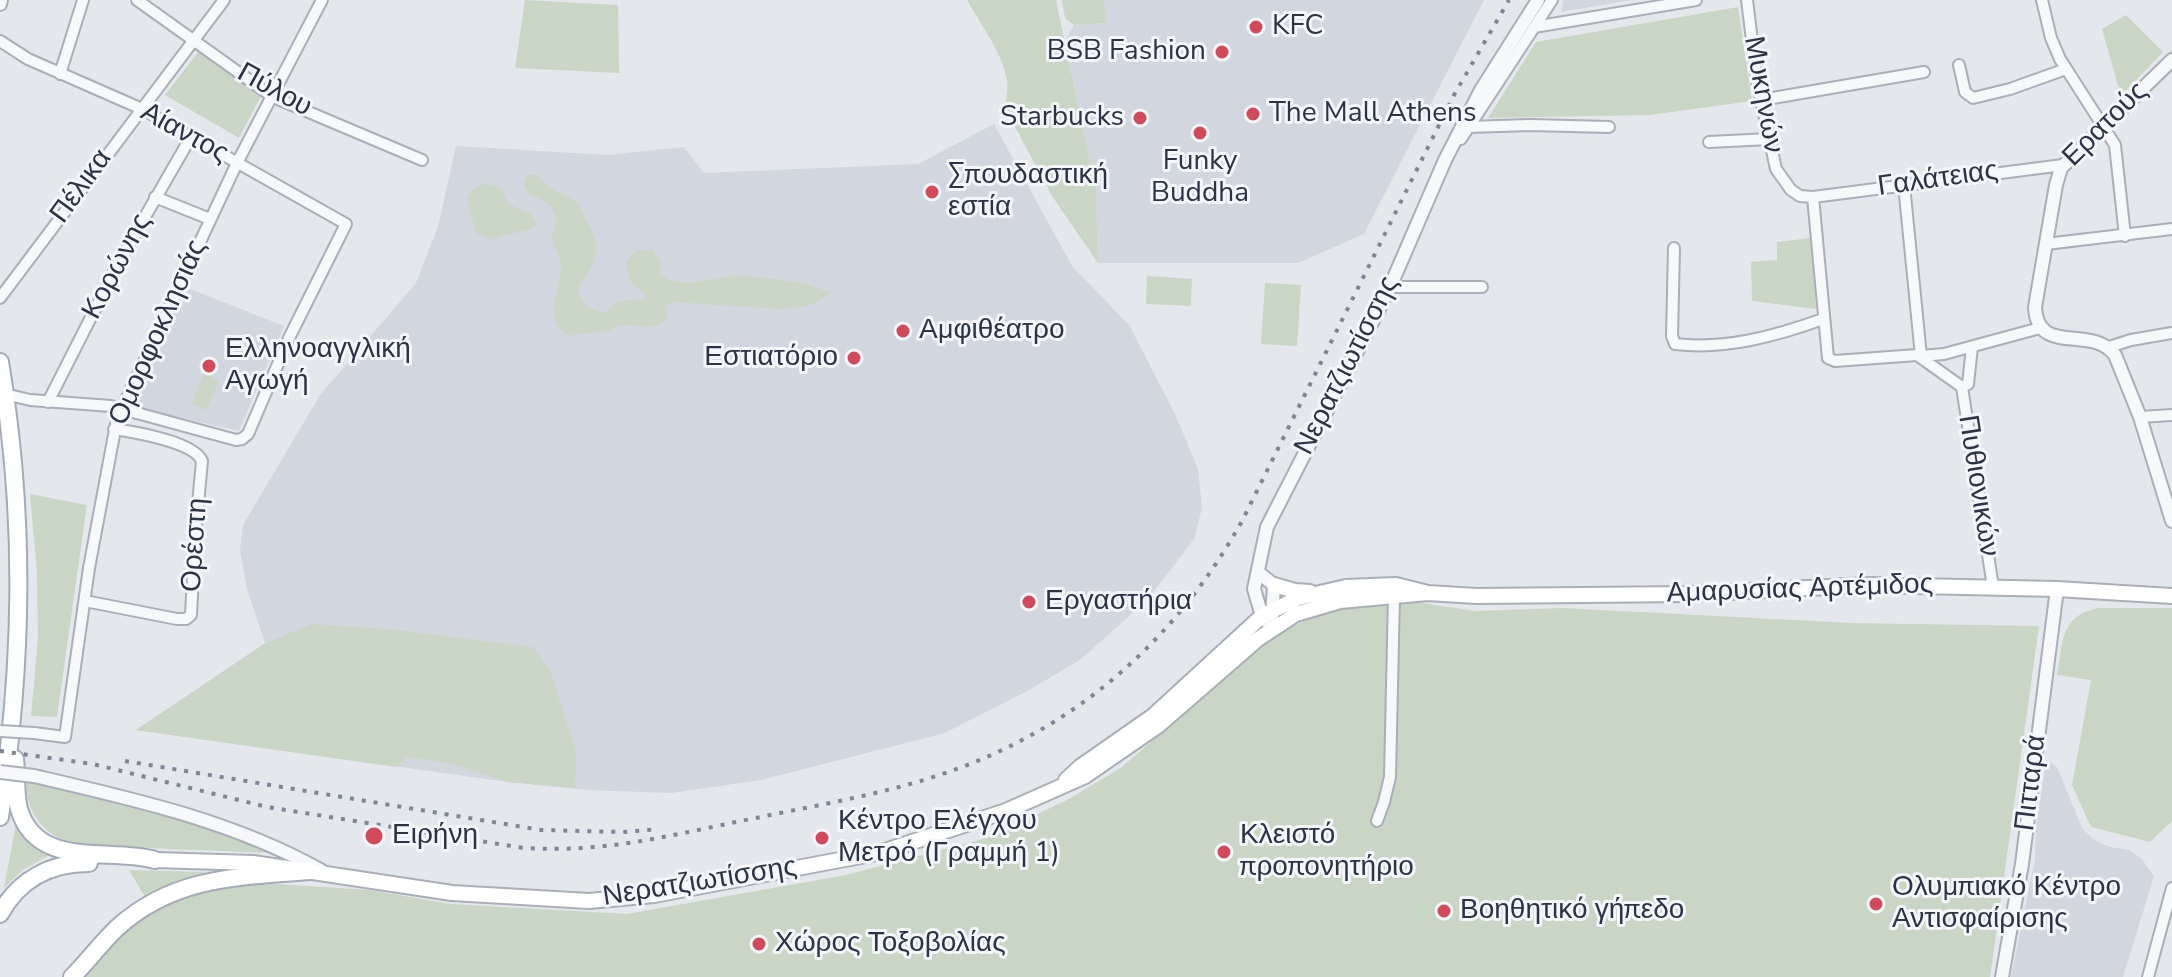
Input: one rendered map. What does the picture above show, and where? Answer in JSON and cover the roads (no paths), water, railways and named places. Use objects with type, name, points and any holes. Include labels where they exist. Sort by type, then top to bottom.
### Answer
[{"type":"main road","points":[[0,362],[14,461],[19,604],[0,817]]},
{"type":"main road","points":[[1274,585],[1295,591],[1323,591]]},
{"type":"main road","name":"Αμαρυσίας Αρτέμιδος","points":[[1356,585],[1396,585],[1428,593]]},
{"type":"main road","name":"Νερατζιωτίσσης","points":[[155,860],[232,861],[282,866],[413,889],[589,901],[654,895],[882,852],[996,815],[1085,776],[1159,725],[1269,618],[1323,591],[1356,585]]},
{"type":"main road","name":"Αμαρυσίας Αρτέμιδος","points":[[1269,618],[1328,603],[1428,593],[1523,597],[1687,594],[1868,585],[2057,589],[2172,596]]},
{"type":"main road","points":[[6,731],[18,803],[23,819],[33,834],[49,845],[69,852],[142,856],[155,860]]},
{"type":"main road","points":[[0,914],[21,886],[58,866],[155,860]]},
{"type":"main road","points":[[72,977],[127,920],[179,891],[237,875],[310,871]]},
{"type":"street","points":[[60,74],[83,0]]},
{"type":"street","name":"Πύλου","points":[[137,0],[273,97],[422,160]]},
{"type":"street","name":"Πέλικα","points":[[0,298],[224,0]]},
{"type":"street","name":"Ομορφοκλησιάς","points":[[6,731],[65,737],[114,429],[237,163],[322,0]]},
{"type":"street","name":"Νερατζιωτίσσης","points":[[1269,618],[1254,589],[1267,527],[1390,287],[1445,160],[1481,90],[1538,0]]},
{"type":"street","name":"Νερατζιωτίσσης","points":[[1445,160],[1552,0]]},
{"type":"street","points":[[1534,27],[1696,0]]},
{"type":"street","name":"Μυκηνών","points":[[1747,0],[1761,100],[1776,169],[1782,181],[1800,196],[1813,197]]},
{"type":"street","points":[[2042,0],[2051,38],[2066,69],[2117,150],[2125,236]]},
{"type":"street","name":"Αίαντος","points":[[0,41],[60,74],[142,109],[192,135],[341,220],[345,227],[290,336],[248,434],[242,439],[236,440],[122,409]]},
{"type":"street","name":"Ερατούς","points":[[2040,328],[2035,307],[2056,185],[2063,165],[2172,60]]},
{"type":"street","points":[[1959,65],[1965,92],[1973,98],[2010,89],[2066,69]]},
{"type":"street","points":[[1761,100],[1924,72]]},
{"type":"street","points":[[1469,127],[1609,127]]},
{"type":"street","name":"Κορώνης","points":[[48,402],[155,197],[192,135]]},
{"type":"street","points":[[1709,142],[1769,139]]},
{"type":"street","name":"Γαλάτειας","points":[[1813,197],[2063,165]]},
{"type":"street","points":[[1904,185],[1921,356]]},
{"type":"street","points":[[155,197],[210,219]]},
{"type":"street","points":[[1813,197],[1828,358],[1835,361],[1937,356],[2040,328],[2050,334],[2091,340],[2109,347],[2119,363],[2140,417],[2172,521]]},
{"type":"street","points":[[2046,244],[2172,229]]},
{"type":"street","points":[[1674,248],[1672,336],[1675,344],[1748,341],[1823,319]]},
{"type":"street","points":[[1390,287],[1482,287]]},
{"type":"street","points":[[2109,347],[2172,333]]},
{"type":"street","points":[[1962,387],[1968,384],[1972,347]]},
{"type":"street","name":"Πυθιονικών","points":[[1921,356],[1962,387],[1993,587]]},
{"type":"street","points":[[5,394],[48,402],[122,409]]},
{"type":"street","points":[[2140,417],[2172,415]]},
{"type":"street","name":"Ορέστη","points":[[85,601],[177,619],[191,615],[202,461],[195,451],[114,429]]},
{"type":"street","points":[[1259,573],[1274,585],[1269,618]]},
{"type":"street","name":"Πιτταρά","points":[[2002,977],[2022,864],[2057,589]]},
{"type":"street","points":[[1377,821],[1390,777],[1394,596]]},
{"type":"street","name":"Νερατζιωτίσσης","points":[[0,772],[34,776],[167,808],[228,828],[299,858],[328,875]]},
{"type":"street","points":[[2148,977],[2172,888]]},
{"type":"railway","points":[[0,751],[93,764],[267,807],[524,848],[555,849],[639,841],[852,798],[927,779],[998,752],[1082,703],[1120,673],[1155,640],[1216,563],[1242,521],[1454,95],[1509,0]]},
{"type":"railway","points":[[125,761],[541,830],[623,832],[659,829]]},
{"type":"place","name":"KFC","points":[[1256,27]]},
{"type":"place","name":"BSB Fashion","points":[[1222,52]]},
{"type":"place","name":"The Mall Athens","points":[[1253,114]]},
{"type":"place","name":"Starbucks","points":[[1140,118]]},
{"type":"place","name":"Funky Buddha","points":[[1200,133]]},
{"type":"place","name":"Σπουδαστική εστία","points":[[932,192]]},
{"type":"place","name":"Αμφιθέατρο","points":[[903,331]]},
{"type":"place","name":"Εστιατόριο","points":[[854,358]]},
{"type":"place","name":"Ελληνοαγγλική Αγωγή","points":[[209,366]]},
{"type":"place","name":"Εργαστήρια","points":[[1029,602]]},
{"type":"place","name":"Ειρήνη","points":[[374,836]]},
{"type":"place","name":"Κέντρο Ελέγχου Μετρό (Γραμμή 1)","points":[[822,838]]},
{"type":"place","name":"Κλειστό προπονητήριο","points":[[1224,852]]},
{"type":"place","name":"Ολυμπιακό Κέντρο Αντισφαίρισης","points":[[1876,904]]},
{"type":"place","name":"Βοηθητικό γήπεδο","points":[[1444,911]]},
{"type":"place","name":"Χώρος Τοξοβολίας","points":[[759,944]]}]
